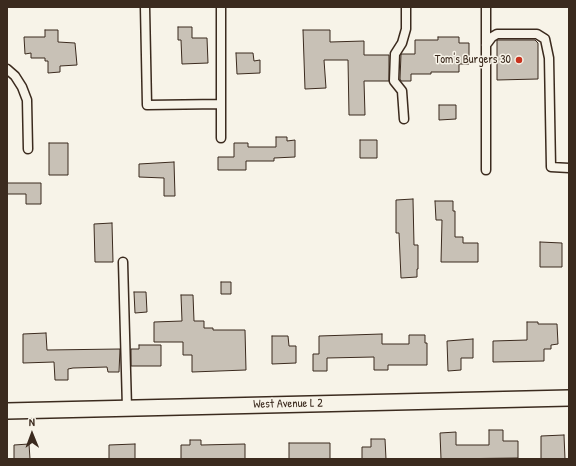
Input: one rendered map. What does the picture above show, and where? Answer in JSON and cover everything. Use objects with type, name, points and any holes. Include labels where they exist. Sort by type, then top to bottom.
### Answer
[{"type":"street","name":"West Avenue L 2","points":[[7,411],[569,398]]},
{"type":"lane","points":[[145,7],[147,105],[221,104]]},
{"type":"lane","points":[[221,138],[222,7]]},
{"type":"lane","points":[[404,118],[402,91],[394,81],[394,61],[395,54],[402,43],[406,29],[406,7]]},
{"type":"lane","points":[[486,7],[486,170]]},
{"type":"lane","points":[[486,45],[492,37],[497,34],[537,34],[545,39],[548,58],[551,167],[569,168]]},
{"type":"lane","points":[[7,69],[15,76],[22,87],[27,100],[28,149]]},
{"type":"lane","points":[[123,262],[127,408]]},
{"type":"building","points":[[178,27],[192,27],[192,38],[207,38],[208,63],[182,64],[181,40],[178,40]]},
{"type":"building","points":[[45,30],[58,30],[58,42],[75,43],[77,65],[60,66],[60,72],[48,73],[48,61],[45,61],[45,58],[31,58],[31,53],[25,54],[24,37],[45,37]]},
{"type":"building","points":[[303,30],[330,30],[330,42],[364,41],[364,55],[389,55],[389,81],[364,81],[365,115],[349,115],[348,60],[324,60],[326,88],[305,89]]},
{"type":"building","points":[[438,37],[459,37],[459,43],[469,43],[469,64],[459,64],[459,72],[411,74],[411,81],[401,81],[401,54],[415,54],[415,40],[438,40]]},
{"type":"building","name":"Tom's Burgers 30","points":[[497,40],[535,40],[538,43],[538,79],[497,80]]},
{"type":"building","points":[[236,53],[253,53],[254,61],[260,60],[260,73],[237,74]]},
{"type":"building","points":[[439,105],[456,105],[456,119],[439,120]]},
{"type":"building","points":[[276,137],[287,137],[287,141],[295,140],[295,157],[274,158],[274,161],[246,161],[246,170],[218,170],[218,157],[234,157],[234,143],[248,143],[248,147],[276,147]]},
{"type":"building","points":[[360,140],[377,140],[377,158],[360,158]]},
{"type":"building","points":[[49,143],[68,143],[68,175],[49,175]]},
{"type":"building","points":[[174,162],[175,196],[164,196],[164,178],[139,177],[139,164]]},
{"type":"building","points":[[7,183],[41,183],[41,204],[26,204],[26,194],[7,194]]},
{"type":"building","points":[[413,199],[414,245],[418,245],[417,277],[401,278],[399,233],[396,233],[396,200]]},
{"type":"building","points":[[435,201],[453,201],[453,211],[455,211],[455,237],[463,237],[463,243],[478,243],[478,262],[441,262],[442,220],[436,220]]},
{"type":"building","points":[[112,223],[113,262],[95,262],[94,224]]},
{"type":"building","points":[[540,242],[562,243],[562,267],[540,267]]},
{"type":"building","points":[[221,282],[231,282],[231,294],[221,294]]},
{"type":"building","points":[[134,292],[146,292],[147,312],[135,313]]},
{"type":"building","points":[[181,295],[193,295],[194,321],[204,321],[204,328],[213,328],[213,330],[245,330],[246,370],[192,372],[192,355],[183,355],[183,342],[154,342],[154,322],[182,321]]},
{"type":"building","points":[[527,322],[538,322],[538,324],[557,324],[558,344],[551,345],[551,349],[544,349],[544,361],[493,362],[493,341],[527,340]]},
{"type":"building","points":[[46,333],[47,350],[120,349],[119,372],[108,372],[107,367],[73,368],[68,369],[68,380],[55,380],[54,362],[23,363],[23,334]]},
{"type":"building","points":[[382,334],[382,344],[409,344],[409,335],[425,335],[425,343],[427,343],[427,365],[388,365],[388,370],[374,370],[374,357],[327,358],[327,371],[313,371],[313,354],[319,354],[319,336]]},
{"type":"building","points":[[272,336],[288,336],[289,346],[296,346],[296,363],[272,364]]},
{"type":"building","points":[[473,339],[473,358],[461,358],[461,370],[448,371],[447,341]]},
{"type":"building","points":[[139,345],[161,345],[161,366],[131,366],[131,349],[139,349]]},
{"type":"building","points":[[489,430],[503,430],[503,441],[518,441],[518,458],[441,459],[440,433],[456,432],[456,445],[489,445]]},
{"type":"building","points":[[564,435],[565,459],[541,459],[541,436]]},
{"type":"building","points":[[371,439],[385,439],[386,459],[362,459],[362,447],[371,447]]},
{"type":"building","points":[[190,440],[201,440],[201,445],[245,444],[245,459],[181,459],[181,445],[190,445]]},
{"type":"building","points":[[289,443],[330,443],[330,459],[289,459]]},
{"type":"building","points":[[29,444],[30,459],[14,459],[14,445]]},
{"type":"building","points":[[135,444],[135,459],[109,459],[109,445]]},
{"type":"place","name":"Tom's Burgers 30","points":[[519,60]]}]
